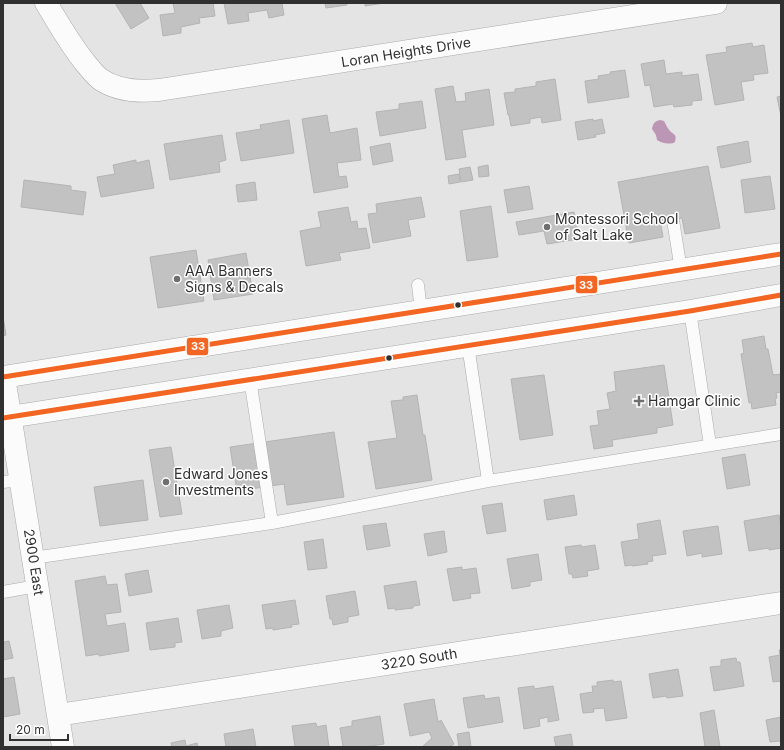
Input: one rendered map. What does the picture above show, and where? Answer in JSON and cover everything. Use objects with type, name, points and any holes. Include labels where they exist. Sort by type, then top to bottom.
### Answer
[{"type":"street","name":"Loran Heights Drive","points":[[46,3],[71,45],[99,78],[113,86],[144,92],[716,3]]},
{"type":"street","points":[[4,377],[781,254]]},
{"type":"street","points":[[7,418],[690,311],[781,295]]},
{"type":"street","name":"2900 East","points":[[4,377],[12,481],[33,558],[63,747]]},
{"type":"street","name":"3220 South","points":[[58,715],[781,603]]},
{"type":"lane","points":[[673,220],[681,270]]},
{"type":"lane","points":[[418,285],[421,311]]},
{"type":"lane","points":[[690,311],[710,445]]},
{"type":"lane","points":[[468,346],[488,481]]},
{"type":"lane","points":[[250,379],[272,522]]},
{"type":"lane","points":[[33,558],[272,522],[488,481],[781,434]]},
{"type":"lane","points":[[3,592],[37,586]]},
{"type":"shaded area","points":[[660,120],[664,121],[669,130],[675,135],[675,142],[666,143],[657,140],[652,129],[654,123]]},
{"type":"building","points":[[115,3],[140,3],[149,18],[131,29]]},
{"type":"building","points":[[173,3],[213,3],[215,16],[199,18],[200,23],[181,27],[181,33],[163,36],[160,15],[175,13]]},
{"type":"building","points":[[224,3],[282,3],[284,15],[269,18],[267,10],[248,13],[249,21],[228,24]]},
{"type":"building","points":[[325,3],[347,3],[347,5],[326,8]]},
{"type":"building","points":[[365,3],[384,3],[365,6]]},
{"type":"building","points":[[752,43],[753,47],[764,45],[768,73],[753,75],[754,80],[741,82],[744,100],[715,105],[706,55],[727,52],[726,47]]},
{"type":"building","points":[[664,60],[666,74],[682,72],[682,76],[698,74],[702,100],[692,101],[692,105],[674,107],[673,104],[654,107],[650,85],[645,86],[641,64]]},
{"type":"building","points":[[625,70],[629,97],[588,103],[585,81],[599,79],[598,76],[611,74],[610,72]]},
{"type":"building","points":[[555,79],[561,120],[542,123],[541,117],[530,119],[530,123],[511,126],[504,93],[515,92],[515,89],[536,86],[536,82]]},
{"type":"building","points":[[453,86],[456,102],[466,101],[465,93],[489,89],[494,125],[462,130],[466,157],[446,160],[435,89]]},
{"type":"building","points":[[781,96],[781,116],[777,97]]},
{"type":"building","points":[[422,101],[426,128],[380,136],[376,112],[399,109],[399,104]]},
{"type":"building","points":[[327,115],[330,133],[357,128],[361,160],[337,163],[339,177],[346,176],[348,187],[314,193],[302,119]]},
{"type":"building","points":[[593,119],[593,121],[602,119],[605,133],[595,135],[596,137],[578,140],[575,122]]},
{"type":"building","points":[[289,120],[294,153],[241,161],[236,133],[261,129],[260,125]]},
{"type":"building","points":[[222,135],[226,160],[219,162],[220,172],[170,180],[164,144]]},
{"type":"building","points":[[748,141],[751,162],[721,168],[717,147]]},
{"type":"building","points":[[390,143],[393,161],[373,165],[370,147]]},
{"type":"building","points":[[136,160],[136,163],[149,160],[154,188],[101,197],[97,177],[115,174],[113,165]]},
{"type":"building","points":[[488,165],[489,176],[479,177],[478,167]]},
{"type":"building","points":[[708,166],[720,228],[685,234],[682,218],[660,221],[663,237],[629,243],[618,182]]},
{"type":"building","points":[[470,167],[473,180],[461,182],[459,169]]},
{"type":"building","points":[[459,174],[460,182],[449,184],[448,176]]},
{"type":"building","points":[[770,176],[775,209],[745,213],[741,180]]},
{"type":"building","points":[[24,180],[71,186],[71,190],[86,192],[83,215],[21,207]]},
{"type":"building","points":[[255,182],[257,200],[238,202],[236,185]]},
{"type":"building","points":[[529,186],[533,209],[508,213],[504,190]]},
{"type":"building","points":[[421,197],[425,217],[408,220],[411,236],[373,243],[368,214],[377,213],[376,204]]},
{"type":"building","points":[[491,206],[498,257],[467,261],[460,211]]},
{"type":"building","points":[[348,207],[351,222],[357,221],[358,229],[366,228],[370,248],[339,253],[341,260],[306,266],[300,231],[321,227],[318,212]]},
{"type":"building","name":"Montessori School of Salt Lake","points":[[574,212],[579,239],[547,244],[544,231],[519,235],[516,222]]},
{"type":"building","name":"AAA Banners Signs & Decals","points":[[196,250],[204,301],[158,308],[150,257]]},
{"type":"building","points":[[246,253],[253,294],[214,300],[208,260]]},
{"type":"building","points":[[3,316],[6,335],[3,336]]},
{"type":"building","points":[[764,336],[773,375],[781,374],[781,392],[776,393],[776,405],[752,409],[751,402],[749,403],[741,354],[744,353],[742,340]]},
{"type":"building","name":"Hamgar Clinic","points":[[664,365],[673,425],[657,428],[657,433],[612,440],[613,446],[594,449],[590,426],[599,425],[597,411],[610,409],[607,393],[616,391],[614,372]]},
{"type":"building","points":[[544,375],[553,435],[520,440],[511,379]]},
{"type":"building","points":[[417,395],[432,480],[376,489],[368,442],[397,438],[391,401],[403,400],[403,397]]},
{"type":"building","points":[[334,432],[344,497],[287,505],[284,484],[237,491],[230,447]]},
{"type":"building","name":"Edward Jones Investments","points":[[171,447],[182,514],[160,517],[149,450]]},
{"type":"building","points":[[745,454],[750,485],[727,489],[722,458]]},
{"type":"building","points":[[143,480],[148,520],[100,526],[94,487]]},
{"type":"building","points":[[574,495],[577,515],[547,520],[544,500]]},
{"type":"building","points":[[502,503],[506,531],[487,534],[482,506]]},
{"type":"building","points":[[779,515],[781,527],[781,548],[749,551],[744,521]]},
{"type":"building","points":[[660,520],[666,554],[652,556],[653,561],[647,562],[648,564],[625,566],[621,542],[639,539],[637,524]]},
{"type":"building","points":[[386,523],[390,546],[367,550],[363,526]]},
{"type":"building","points":[[718,526],[722,554],[702,557],[702,553],[687,556],[683,531]]},
{"type":"building","points":[[444,531],[447,552],[428,556],[424,534]]},
{"type":"building","points":[[323,539],[327,568],[308,570],[304,542]]},
{"type":"building","points":[[581,545],[582,547],[595,545],[599,569],[587,571],[588,576],[573,578],[572,574],[569,574],[565,547]]},
{"type":"building","points":[[538,554],[542,580],[530,582],[530,586],[512,589],[507,559]]},
{"type":"building","points":[[462,567],[462,570],[476,568],[480,593],[470,594],[471,598],[453,601],[447,569]]},
{"type":"building","points":[[148,570],[152,592],[129,596],[125,574]]},
{"type":"building","points":[[105,576],[107,585],[117,584],[121,612],[105,614],[107,626],[125,623],[129,651],[99,656],[99,654],[86,656],[75,581]]},
{"type":"building","points":[[416,581],[420,605],[413,606],[413,608],[395,610],[395,608],[388,609],[384,586]]},
{"type":"building","points":[[355,591],[359,615],[348,617],[348,622],[333,625],[332,619],[330,619],[326,596]]},
{"type":"building","points":[[295,600],[299,624],[291,625],[292,627],[273,630],[273,628],[266,629],[262,605]]},
{"type":"building","points":[[229,605],[233,628],[221,631],[221,636],[202,639],[197,610]]},
{"type":"building","points":[[178,618],[182,642],[175,643],[175,647],[150,650],[146,623]]},
{"type":"building","points":[[9,641],[13,658],[3,660],[3,642]]},
{"type":"building","points":[[779,650],[781,650],[781,681],[773,682],[769,657],[780,655]]},
{"type":"building","points":[[736,658],[737,662],[740,662],[744,686],[714,691],[710,667],[721,666],[721,660]]},
{"type":"building","points":[[678,669],[683,696],[653,698],[649,674]]},
{"type":"building","points":[[14,677],[20,714],[3,717],[3,679]]},
{"type":"building","points":[[613,680],[613,682],[621,681],[627,718],[606,721],[604,708],[593,709],[594,712],[583,713],[580,694],[593,692],[592,686],[597,686],[597,682]]},
{"type":"building","points":[[534,686],[534,689],[553,686],[559,720],[548,722],[548,717],[539,719],[540,726],[524,729],[518,688]]},
{"type":"building","points":[[484,695],[485,699],[499,697],[503,722],[468,728],[463,698]]},
{"type":"building","points":[[434,699],[438,722],[441,720],[454,744],[449,747],[422,747],[432,738],[429,732],[410,736],[404,704]]},
{"type":"building","points":[[714,710],[720,747],[705,747],[700,713]]},
{"type":"building","points":[[380,716],[384,744],[365,747],[343,747],[340,728],[352,726],[352,721]]},
{"type":"building","points":[[781,717],[781,741],[770,742],[766,720]]},
{"type":"building","points":[[316,723],[317,727],[326,725],[329,747],[295,747],[292,726]]},
{"type":"building","points":[[253,729],[256,747],[226,747],[224,734]]},
{"type":"building","points":[[469,732],[471,747],[459,747],[457,734]]},
{"type":"building","points":[[571,734],[573,747],[556,747],[554,737]]},
{"type":"building","points":[[185,740],[186,746],[197,743],[198,747],[172,747],[171,743]]},
{"type":"transit line","name":"33","points":[[3,377],[781,254]]},
{"type":"transit line","name":"33","points":[[3,418],[690,311],[781,295]]},
{"type":"place","name":"Montessori School of Salt Lake","points":[[547,227]]},
{"type":"place","name":"AAA Banners Signs & Decals","points":[[177,279]]},
{"type":"place","name":"Hamgar Clinic","points":[[639,401]]},
{"type":"place","name":"Edward Jones Investments","points":[[166,482]]}]
